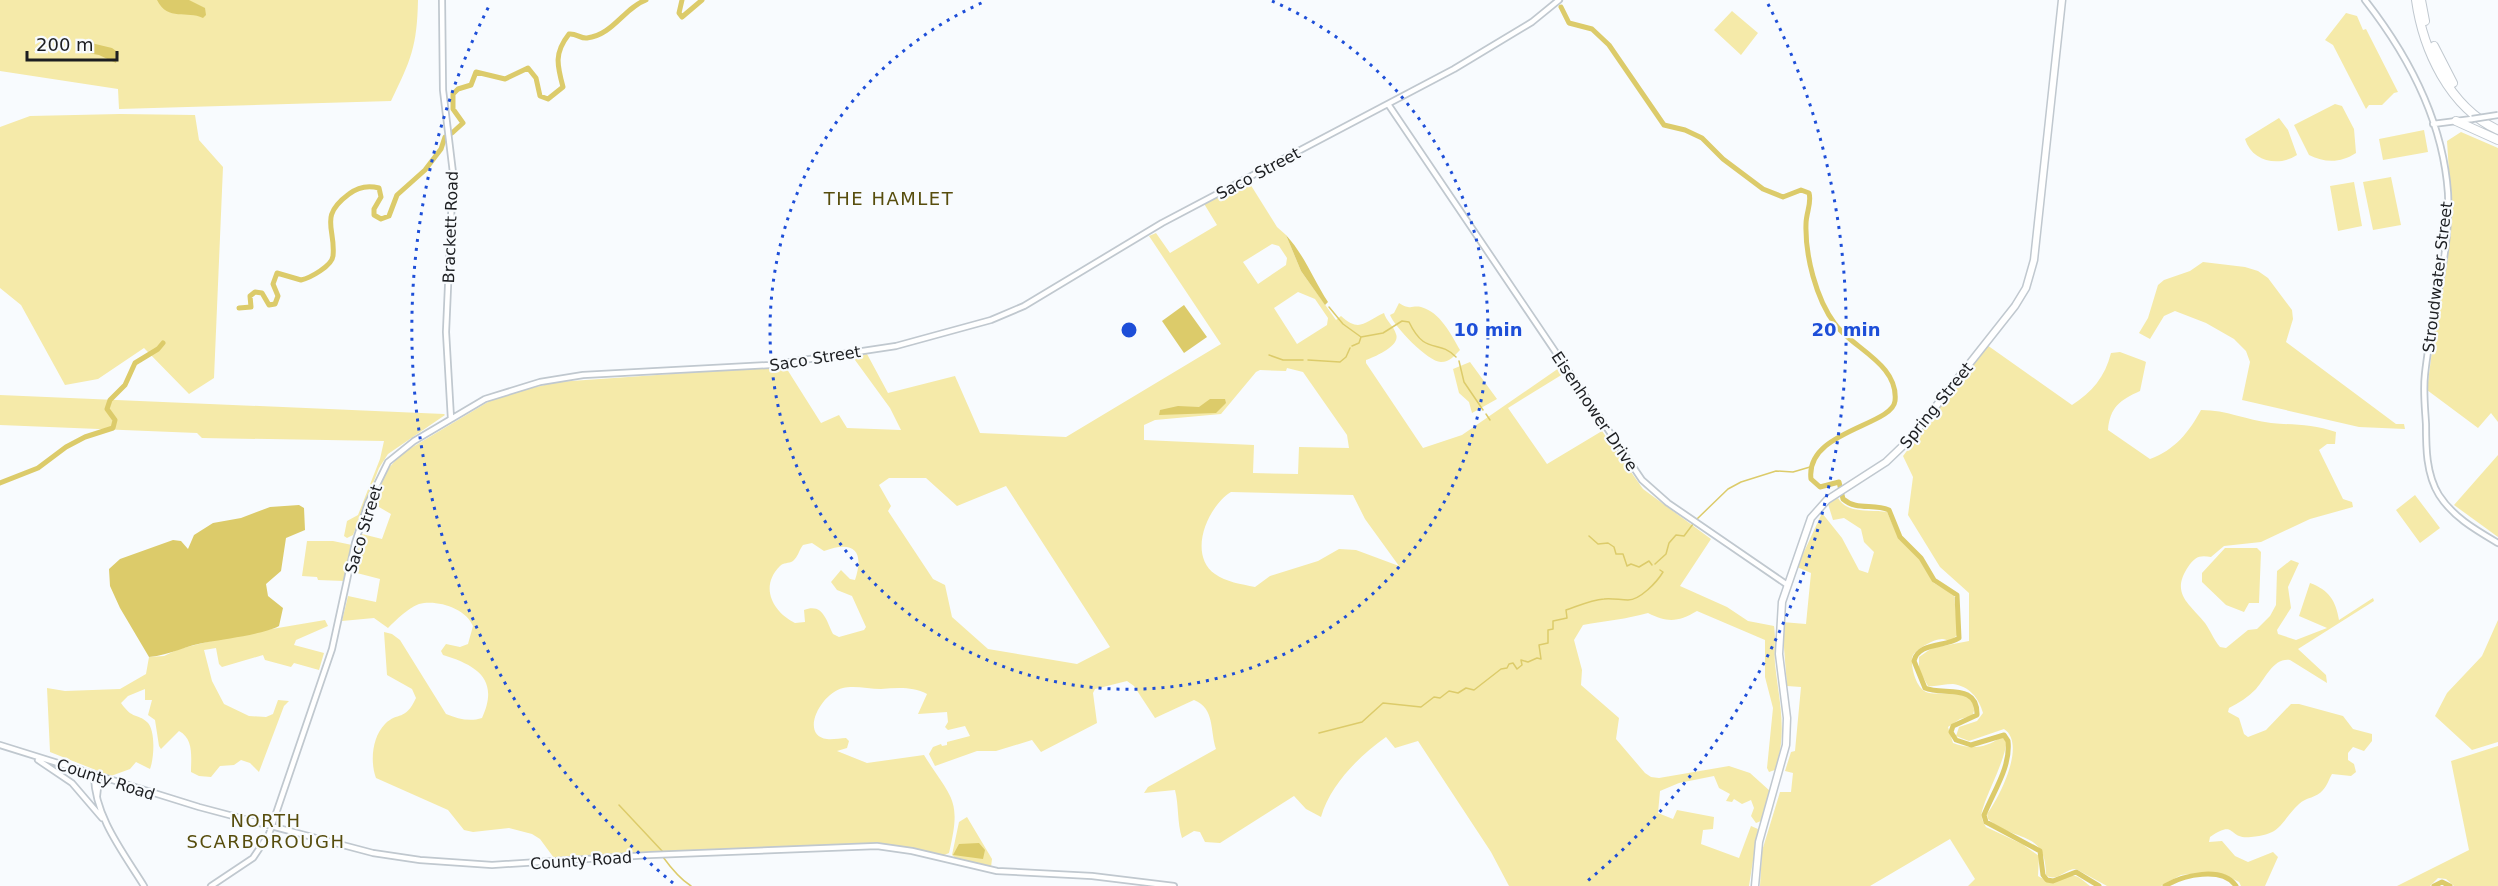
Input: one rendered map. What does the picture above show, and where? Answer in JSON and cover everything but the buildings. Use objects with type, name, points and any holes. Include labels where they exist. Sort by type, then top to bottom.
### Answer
[{"type":"highway","points":[[2416,0],[2424,36],[2443,77],[2469,111],[2498,130]]},
{"type":"highway","points":[[2421,0],[2429,34],[2448,75],[2473,108],[2498,124]]},
{"type":"highway","points":[[2456,121],[2470,122],[2498,140]]},
{"type":"main road","name":"Brackett Road","points":[[442,0],[443,90],[453,178],[446,332],[451,419]]},
{"type":"main road","name":"Saco Street","points":[[211,886],[253,858],[263,846],[272,827],[332,649],[355,543],[374,487],[388,462],[397,453],[451,419],[497,394],[547,380],[583,375],[770,365],[896,346],[991,320],[1024,306],[1162,224],[1454,69],[1532,22],[1558,0]]},
{"type":"main road","name":"Spring Street","points":[[1755,885],[1759,842],[1786,745],[1787,718],[1779,643],[1786,584],[1811,518],[1819,507],[1886,462],[1911,439],[2015,306],[2026,288],[2034,260],[2062,0]]},
{"type":"main road","name":"Stroudwater Street","points":[[2365,0],[2406,58],[2443,155],[2448,206],[2424,382],[2429,468],[2437,493],[2448,508],[2498,543]]},
{"type":"main road","name":"Eisenhower Drive","points":[[1388,104],[1634,469],[1668,503],[1786,584]]},
{"type":"main road","points":[[2470,122],[2498,114]]},
{"type":"main road","points":[[2433,124],[2456,121]]},
{"type":"main road","name":"County Road","points":[[0,745],[97,777],[272,827],[380,854],[470,865],[869,846],[912,850],[997,872],[1081,875],[1174,886]]},
{"type":"main road","points":[[27,754],[72,783],[105,823],[144,886]]},
{"type":"main road","points":[[97,777],[97,796],[105,823]]},
{"type":"shaded area","points":[[0,0],[418,0],[412,53],[391,101],[119,109],[118,89],[0,71]]},
{"type":"shaded area","points":[[157,0],[189,0],[205,8],[206,15],[203,18],[172,13],[161,7]]},
{"type":"shaded area","points":[[1732,11],[1758,33],[1741,55],[1714,30]]},
{"type":"shaded area","points":[[2346,13],[2357,16],[2363,30],[2366,29],[2398,92],[2382,105],[2369,105],[2366,109],[2333,45],[2325,40]]},
{"type":"shaded area","points":[[87,42],[112,48],[119,53],[116,63],[99,55],[82,52],[82,43]]},
{"type":"shaded area","points":[[2335,104],[2342,106],[2354,129],[2356,153],[2345,159],[2333,161],[2309,155],[2294,125]]},
{"type":"shaded area","points":[[195,115],[199,140],[223,167],[214,378],[189,394],[144,348],[98,379],[65,385],[21,305],[0,288],[0,127],[30,116]]},
{"type":"shaded area","points":[[2279,118],[2288,130],[2297,155],[2282,161],[2267,160],[2254,153],[2245,139]]},
{"type":"shaded area","points":[[2424,130],[2428,152],[2383,160],[2379,139]]},
{"type":"shaded area","points":[[2461,132],[2498,148],[2498,422],[2491,413],[2478,428],[2427,390],[2451,204],[2447,141]]},
{"type":"shaded area","points":[[2391,177],[2401,225],[2373,230],[2363,182]]},
{"type":"shaded area","points":[[1247,179],[1277,227],[1286,235],[1301,271],[1336,320],[1341,316],[1358,325],[1384,313],[1395,331],[1395,343],[1380,354],[1366,360],[1366,363],[1423,448],[1462,435],[1559,368],[1563,374],[1508,408],[1547,464],[1602,431],[1643,489],[1711,539],[1680,586],[1727,607],[1748,621],[1774,626],[1775,664],[1782,730],[1775,770],[1769,772],[1767,768],[1773,708],[1765,677],[1765,640],[1697,611],[1673,620],[1648,613],[1583,625],[1574,640],[1582,670],[1581,685],[1619,718],[1616,739],[1645,773],[1659,778],[1729,766],[1750,773],[1770,791],[1761,821],[1756,823],[1751,816],[1754,808],[1751,800],[1742,804],[1734,799],[1732,802],[1726,801],[1730,794],[1719,788],[1714,776],[1679,783],[1660,791],[1658,813],[1673,819],[1677,810],[1714,817],[1713,829],[1703,830],[1701,844],[1739,858],[1751,826],[1758,829],[1749,886],[1509,886],[1491,852],[1418,741],[1395,748],[1386,737],[1356,762],[1338,783],[1321,817],[1306,809],[1294,796],[1220,843],[1205,842],[1200,832],[1194,831],[1182,838],[1175,790],[1144,793],[1148,787],[1216,749],[1209,714],[1201,704],[1194,700],[1155,718],[1134,686],[1127,681],[1095,689],[1093,693],[1097,723],[1041,752],[1032,740],[996,751],[977,751],[935,766],[929,754],[933,747],[941,744],[942,746],[947,745],[947,742],[970,736],[965,726],[948,730],[945,727],[948,722],[947,712],[918,714],[927,694],[910,689],[852,687],[835,691],[827,698],[816,714],[815,730],[819,736],[827,739],[846,738],[849,741],[847,748],[837,751],[867,763],[924,755],[948,791],[954,810],[955,821],[949,853],[942,856],[905,847],[862,844],[554,858],[540,839],[532,834],[509,828],[473,832],[464,830],[448,810],[376,778],[373,750],[377,736],[385,724],[405,713],[416,698],[412,689],[387,675],[384,632],[400,640],[446,714],[473,720],[482,718],[487,705],[488,693],[482,676],[475,669],[443,655],[441,651],[446,644],[460,647],[468,644],[473,626],[464,614],[450,606],[434,603],[419,604],[406,611],[388,628],[374,618],[342,621],[348,596],[376,602],[380,579],[353,572],[362,534],[382,539],[391,514],[372,503],[388,469],[401,454],[498,396],[557,382],[785,366],[821,423],[839,415],[847,428],[901,430],[890,408],[855,360],[857,356],[867,354],[888,393],[955,376],[980,433],[1066,437],[1221,344],[1149,236],[1156,233],[1170,253],[1217,225],[1203,202]],"holes":[[[1272,244],[1279,246],[1287,258],[1286,265],[1258,284],[1243,262]],[[1298,292],[1315,299],[1328,318],[1327,325],[1297,344],[1274,308]],[[1287,368],[1303,372],[1347,435],[1349,448],[1299,447],[1298,474],[1253,473],[1254,445],[1144,440],[1144,425],[1155,420],[1221,414],[1260,370],[1286,371]],[[889,478],[926,478],[957,506],[1006,486],[1110,647],[1077,664],[988,649],[952,617],[945,585],[933,579],[888,511],[891,506],[879,485]],[[1231,492],[1353,495],[1365,519],[1399,566],[1356,550],[1339,549],[1318,561],[1270,576],[1255,587],[1224,579],[1215,574],[1202,555],[1202,543],[1208,519]],[[812,543],[824,551],[842,547],[854,550],[858,561],[855,580],[850,579],[841,570],[831,582],[837,590],[852,596],[866,627],[864,630],[839,637],[833,634],[826,618],[816,609],[804,610],[805,622],[795,623],[780,612],[771,598],[770,582],[782,565],[795,559],[803,545]]]},
{"type":"shaded area","points":[[2354,182],[2362,226],[2338,231],[2330,186]]},
{"type":"shaded area","points":[[1286,235],[1304,259],[1328,302],[1325,305],[1301,271]]},
{"type":"shaded area","points":[[2203,262],[2245,267],[2258,271],[2268,278],[2292,310],[2293,319],[2286,342],[2396,424],[2404,424],[2405,429],[2359,427],[2242,400],[2250,362],[2246,351],[2234,339],[2206,323],[2175,311],[2164,316],[2150,339],[2139,333],[2148,318],[2158,285],[2164,280],[2190,271]]},
{"type":"shaded area","points":[[1399,303],[1409,307],[1421,307],[1434,314],[1444,324],[1460,350],[1444,362],[1428,356],[1404,335],[1390,315],[1394,313]]},
{"type":"shaded area","points":[[1184,305],[1207,337],[1184,353],[1162,321]]},
{"type":"shaded area","points":[[1987,345],[2072,405],[2097,383],[2111,353],[2120,352],[2146,362],[2140,391],[2117,405],[2111,415],[2108,430],[2150,459],[2174,445],[2191,426],[2201,410],[2271,423],[2311,426],[2336,432],[2335,444],[2327,444],[2319,450],[2343,499],[2352,502],[2353,507],[2310,519],[2261,542],[2224,546],[2211,557],[2203,556],[2193,561],[2183,576],[2181,584],[2188,604],[2205,623],[2220,647],[2226,648],[2248,630],[2257,629],[2270,616],[2276,605],[2277,571],[2291,560],[2299,563],[2288,587],[2291,608],[2277,630],[2278,634],[2296,640],[2327,628],[2299,616],[2310,583],[2327,593],[2336,607],[2339,620],[2373,598],[2374,601],[2298,649],[2326,675],[2327,683],[2290,660],[2284,660],[2274,665],[2250,695],[2229,708],[2228,712],[2239,718],[2244,734],[2248,737],[2266,730],[2291,704],[2343,716],[2353,729],[2372,734],[2372,741],[2364,751],[2353,747],[2348,753],[2348,760],[2354,764],[2356,772],[2351,776],[2332,774],[2321,793],[2299,804],[2275,830],[2261,836],[2243,837],[2229,829],[2224,829],[2210,837],[2209,842],[2222,841],[2235,856],[2248,862],[2273,852],[2278,857],[2265,886],[2241,886],[2239,882],[2223,874],[2209,872],[2181,875],[2161,886],[2107,886],[2076,869],[2057,877],[2050,877],[2046,875],[2045,860],[2035,843],[1988,819],[1987,814],[2009,771],[2013,746],[2010,736],[2004,729],[1969,741],[1956,736],[1959,727],[1977,721],[1983,713],[1979,702],[1968,690],[1959,685],[1928,686],[1919,670],[1919,657],[1932,648],[1969,641],[1969,593],[1940,567],[1908,515],[1913,477],[1903,456]]},
{"type":"shaded area","points":[[1470,362],[1497,399],[1472,413],[1469,402],[1459,393],[1453,369]]},
{"type":"shaded area","points":[[0,395],[445,415],[388,454],[379,468],[353,535],[347,538],[344,536],[347,521],[358,515],[380,459],[384,441],[202,438],[197,433],[0,425]]},
{"type":"shaded area","points":[[1210,399],[1225,399],[1226,403],[1216,413],[1159,415],[1160,410],[1178,406],[1199,407]]},
{"type":"shaded area","points":[[2498,455],[2498,537],[2454,505]]},
{"type":"shaded area","points":[[2415,495],[2440,528],[2420,543],[2396,510]]},
{"type":"shaded area","points":[[1838,498],[1842,503],[1854,509],[1887,512],[1899,539],[1912,547],[1934,583],[1954,595],[1958,634],[1951,641],[1938,639],[1920,648],[1913,655],[1912,667],[1922,690],[1958,695],[1973,700],[1975,707],[1972,716],[1960,719],[1948,727],[1953,743],[1966,747],[1978,747],[1990,744],[2001,737],[2007,740],[2003,757],[1982,811],[1986,827],[2022,844],[2039,856],[2038,876],[2043,879],[2073,876],[2080,878],[2090,886],[1968,886],[1975,879],[1950,839],[1870,886],[1760,886],[1762,851],[1780,792],[1791,792],[1793,773],[1785,771],[1791,752],[1795,751],[1801,687],[1787,686],[1782,622],[1806,624],[1811,573],[1797,567],[1822,513],[1842,538],[1859,570],[1868,573],[1874,552],[1864,542],[1861,529],[1844,518],[1833,520],[1828,504]]},
{"type":"shaded area","points":[[299,505],[304,508],[305,530],[286,538],[281,571],[266,584],[268,596],[283,608],[279,626],[255,634],[200,643],[149,657],[120,608],[110,586],[109,569],[120,559],[173,540],[181,541],[188,549],[194,535],[213,523],[241,518],[270,507]]},
{"type":"shaded area","points":[[307,541],[333,541],[352,545],[344,581],[318,580],[317,577],[302,576]]},
{"type":"shaded area","points":[[2225,548],[2257,548],[2261,552],[2259,603],[2249,603],[2244,612],[2226,605],[2202,582],[2202,573]]},
{"type":"shaded area","points":[[325,620],[328,626],[296,640],[294,645],[324,653],[319,670],[294,663],[291,667],[265,660],[263,655],[222,667],[219,664],[216,648],[204,650],[212,681],[224,704],[249,716],[266,717],[273,714],[278,700],[289,701],[284,706],[259,772],[250,763],[241,760],[234,765],[220,766],[211,777],[199,776],[191,772],[191,749],[184,734],[179,731],[161,749],[159,746],[155,720],[148,715],[152,700],[145,700],[145,689],[128,696],[121,703],[129,712],[144,719],[150,726],[153,745],[150,769],[136,762],[130,769],[111,776],[50,752],[47,688],[65,691],[120,689],[146,674],[149,657],[164,656],[179,649],[231,636]]},
{"type":"shaded area","points":[[2498,620],[2498,742],[2472,750],[2435,716],[2447,693],[2482,656]]},
{"type":"shaded area","points":[[2498,746],[2498,886],[2454,886],[2446,879],[2438,878],[2430,886],[2397,886],[2469,850],[2451,761]]},
{"type":"shaded area","points":[[967,817],[992,859],[991,867],[958,860],[952,855],[959,822]]},
{"type":"shaded area","points":[[979,843],[985,850],[983,859],[953,855],[959,844]]},
{"type":"waterway","points":[[452,133],[463,123],[453,109],[453,94],[458,89],[471,85],[476,72],[505,79],[528,68],[536,78],[540,96],[548,99],[563,87],[558,59],[561,47],[569,34],[585,38],[596,36],[646,0]]},
{"type":"waterway","points":[[682,0],[679,13],[682,17],[702,0]]},
{"type":"waterway","points":[[1561,7],[1569,23],[1592,29],[1609,45],[1664,125],[1685,130],[1702,138],[1723,159],[1763,189],[1783,197],[1801,190],[1809,193],[1806,224],[1807,249],[1817,290],[1835,324],[1873,358],[1890,377],[1895,401],[1890,410],[1880,417],[1850,431],[1821,450],[1813,463],[1811,479],[1820,487],[1839,482],[1843,499],[1848,503],[1889,510],[1900,537],[1921,558],[1934,580],[1957,595],[1959,638],[1921,651],[1914,661],[1925,688],[1966,694],[1976,705],[1977,715],[1953,726],[1951,732],[1956,740],[1971,745],[2004,735],[2008,741],[2007,760],[1984,815],[1986,822],[2040,851],[2043,875],[2047,880],[2053,881],[2076,872],[2099,886]]},
{"type":"waterway","points":[[239,308],[251,307],[250,296],[255,292],[262,293],[269,305],[275,304],[278,296],[273,284],[277,273],[301,280],[329,264],[333,256],[331,216],[340,202],[352,192],[360,188],[379,188],[381,197],[374,209],[374,215],[381,219],[389,216],[397,195],[425,170],[441,149],[445,137]]},
{"type":"waterway","points":[[1329,307],[1343,324],[1361,337],[1383,333],[1402,321],[1409,322],[1421,340],[1450,351],[1456,357]]},
{"type":"waterway","points":[[1352,346],[1359,343],[1361,337]]},
{"type":"waterway","points":[[0,483],[38,468],[66,447],[85,437],[113,428],[115,420],[107,409],[110,400],[125,385],[135,363],[158,349],[163,343]]},
{"type":"waterway","points":[[1308,360],[1340,362],[1346,357],[1350,348]]},
{"type":"waterway","points":[[1269,355],[1283,360],[1303,360]]},
{"type":"waterway","points":[[1459,361],[1464,382],[1483,410]]},
{"type":"waterway","points":[[1486,414],[1490,420]]},
{"type":"waterway","points":[[1697,519],[1728,489],[1741,482],[1776,471],[1793,472],[1810,467]]},
{"type":"waterway","points":[[1655,564],[1666,554],[1669,543],[1676,535],[1684,536],[1693,524]]},
{"type":"waterway","points":[[1589,536],[1598,544],[1608,543],[1614,547],[1616,554],[1623,554],[1627,566],[1631,564],[1639,567],[1649,561],[1652,565]]},
{"type":"waterway","points":[[1319,733],[1362,722],[1383,703],[1421,707],[1434,697],[1440,698],[1449,691],[1458,693],[1466,688],[1474,690],[1501,669],[1507,668],[1509,664],[1513,663],[1517,669],[1522,665],[1521,660],[1528,662],[1537,658],[1541,659],[1539,645],[1548,643],[1548,630],[1553,629],[1553,621],[1567,618],[1566,610],[1599,600],[1628,600],[1638,597],[1663,572],[1660,570]]},
{"type":"waterway","points":[[619,805],[663,852]]},
{"type":"waterway","points":[[663,857],[691,886]]},
{"type":"waterway","points":[[2165,886],[2202,874],[2222,876],[2236,886]]},
{"type":"waterway","points":[[2434,886],[2442,882],[2450,886]]},
{"type":"district","name":"THE HAMLET","points":[[889,199]]},
{"type":"district","name":"NORTH SCARBOROUGH","points":[[266,831]]}]
